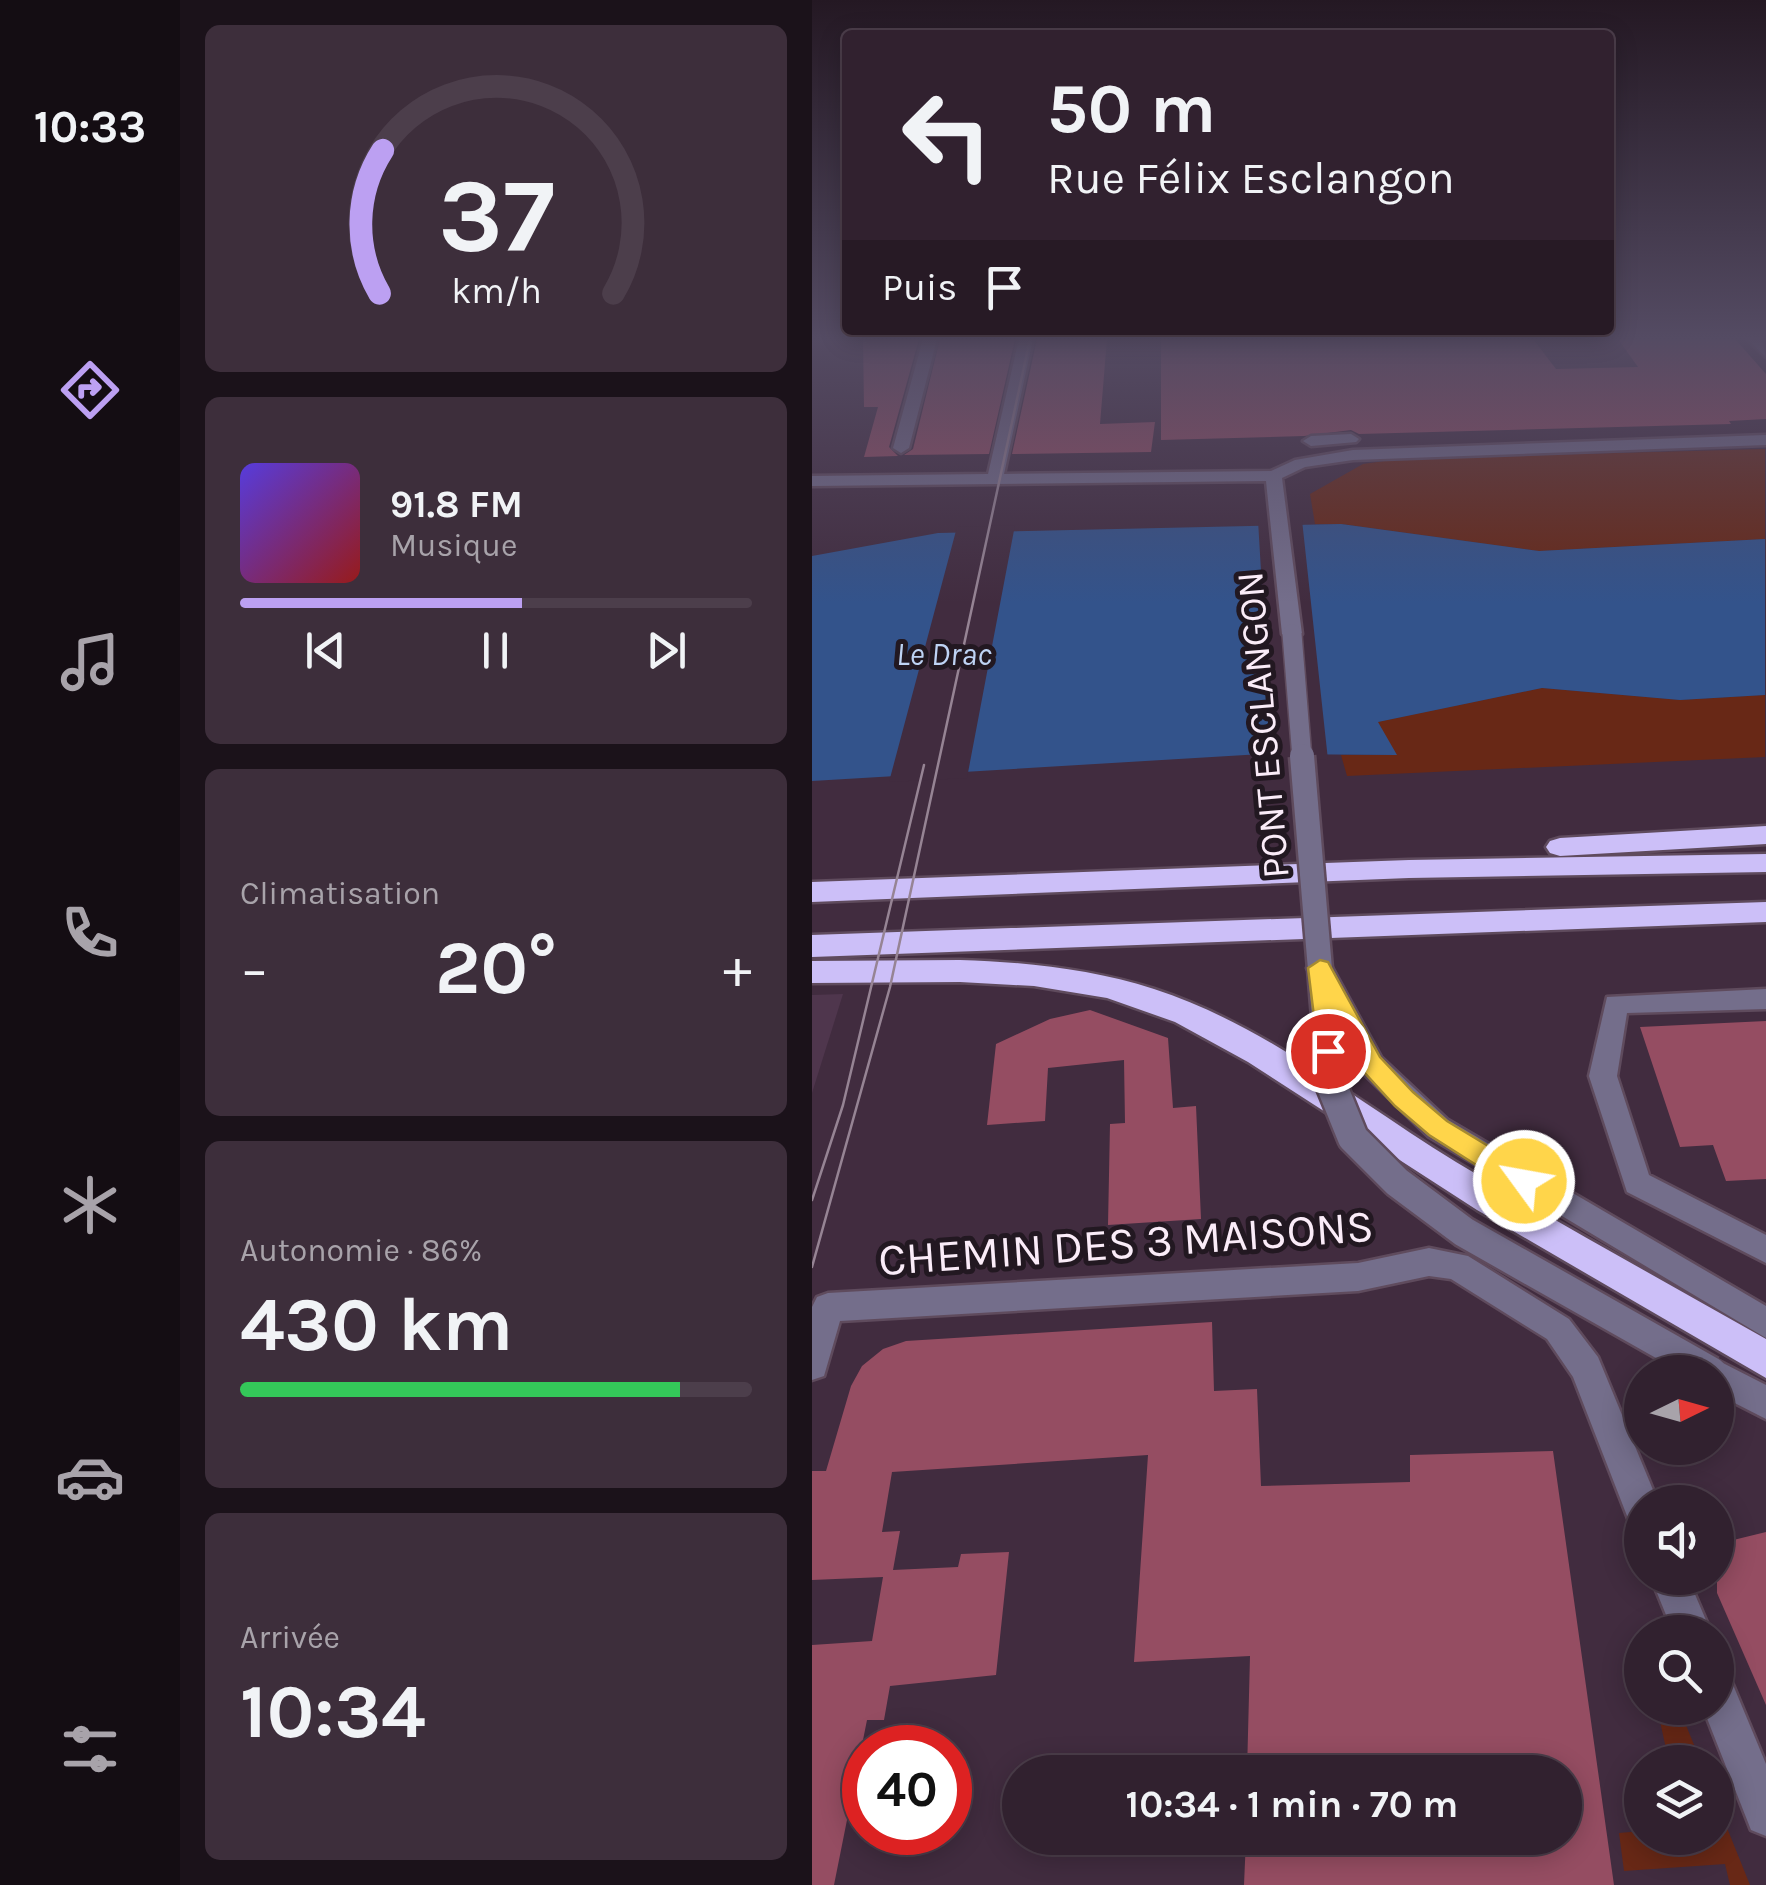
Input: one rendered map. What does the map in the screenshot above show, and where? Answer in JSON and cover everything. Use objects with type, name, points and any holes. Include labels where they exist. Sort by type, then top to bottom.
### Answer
[{"type":"highway","points":[[1408,869],[1558,847],[1766,835]]},
{"type":"highway","points":[[812,892],[1408,869],[1766,863]]},
{"type":"highway","points":[[812,946],[1766,912]]},
{"type":"highway","points":[[812,972],[1016,972],[1107,987],[1165,1004],[1213,1025],[1401,1145],[1766,1360]]},
{"type":"street","points":[[901,448],[907,427]]},
{"type":"street","points":[[996,479],[1007,427]]},
{"type":"street","points":[[1311,440],[1766,427]]},
{"type":"street","points":[[812,481],[996,479],[1276,484],[1300,462],[1353,455],[1766,440]]},
{"type":"street","name":"PONT ESCLANGON","points":[[1276,484],[1329,1079],[1353,1138],[1397,1182],[1464,1232],[1681,1355]]},
{"type":"street","points":[[1320,968],[1372,1064],[1438,1128],[1766,1322]]},
{"type":"street","points":[[1766,999],[1616,1004],[1603,1076],[1636,1182],[1766,1250]]},
{"type":"street","name":"CHEMIN DES 3 MAISONS","points":[[812,1365],[828,1307],[1358,1277],[1429,1262],[1457,1266],[1558,1329],[1586,1368],[1633,1485]]},
{"type":"street","name":"PONT ESCLANGON","points":[[1734,1385],[1766,1403]]},
{"type":"street","points":[[1730,1725],[1766,1815]]},
{"type":"shaded area","points":[[1765,449],[1765,539],[1539,551],[1342,524],[1315,524],[1310,494],[1363,464],[1399,459]]},
{"type":"shaded area","points":[[1542,688],[1680,700],[1765,695],[1765,757],[1347,776],[1341,755],[1396,755],[1377,722]]},
{"type":"shaded area","points":[[843,994],[812,1093],[812,995]]},
{"type":"shaded area","points":[[1661,1725],[1686,1725],[1694,1745],[1665,1745]]},
{"type":"shaded area","points":[[1619,1833],[1624,1833],[1624,1855],[1734,1855],[1734,1845],[1750,1885],[1730,1885],[1725,1864],[1624,1871]]},
{"type":"water","name":"Le Drac","points":[[1341,524],[1539,551],[1765,539],[1765,695],[1680,700],[1542,688],[1378,722],[1397,755],[1262,754],[812,781],[812,556],[938,533]]},
{"type":"pier","points":[[1258,520],[1302,520],[1328,760],[1272,759]]},
{"type":"pier","points":[[1015,525],[967,778],[889,782],[957,527]]},
{"type":"building","points":[[872,427],[895,427],[889,447],[898,456],[864,457]]},
{"type":"building","points":[[918,427],[995,427],[989,454],[904,455],[913,449]]},
{"type":"building","points":[[1018,427],[1154,427],[1151,452],[1012,454]]},
{"type":"building","points":[[1161,427],[1621,427],[1359,434],[1351,430],[1304,436],[1161,440]]},
{"type":"building","points":[[1090,1010],[1168,1038],[1173,1108],[1196,1106],[1201,1219],[1108,1225],[1110,1124],[1125,1123],[1124,1060],[1048,1068],[1045,1121],[987,1125],[996,1044],[1050,1019]]},
{"type":"building","points":[[1766,1021],[1766,1179],[1726,1181],[1713,1145],[1680,1147],[1640,1027]]},
{"type":"building","points":[[1212,1322],[1214,1391],[1257,1389],[1261,1486],[1410,1482],[1410,1455],[1553,1451],[1614,1885],[1244,1885],[1245,1855],[1582,1855],[1582,1755],[1247,1755],[1250,1656],[1134,1662],[1148,1455],[892,1472],[882,1532],[900,1531],[893,1570],[958,1567],[961,1554],[1009,1552],[996,1675],[890,1686],[884,1720],[842,1725],[842,1845],[834,1885],[812,1885],[812,1645],[872,1641],[883,1577],[812,1580],[812,1471],[826,1471],[851,1386],[862,1366],[883,1349],[906,1341]]},
{"type":"building","points":[[1766,1532],[1766,1705],[1734,1632],[1734,1615],[1727,1615],[1718,1595],[1734,1595],[1734,1540]]},
{"type":"tram line","points":[[812,1267],[890,987],[1011,427]]},
{"type":"tram line","points":[[812,1200],[843,1105],[924,765]]},
{"type":"route","points":[[1328,1051],[1320,968],[1372,1064],[1404,1099],[1438,1128],[1524,1181]]}]
